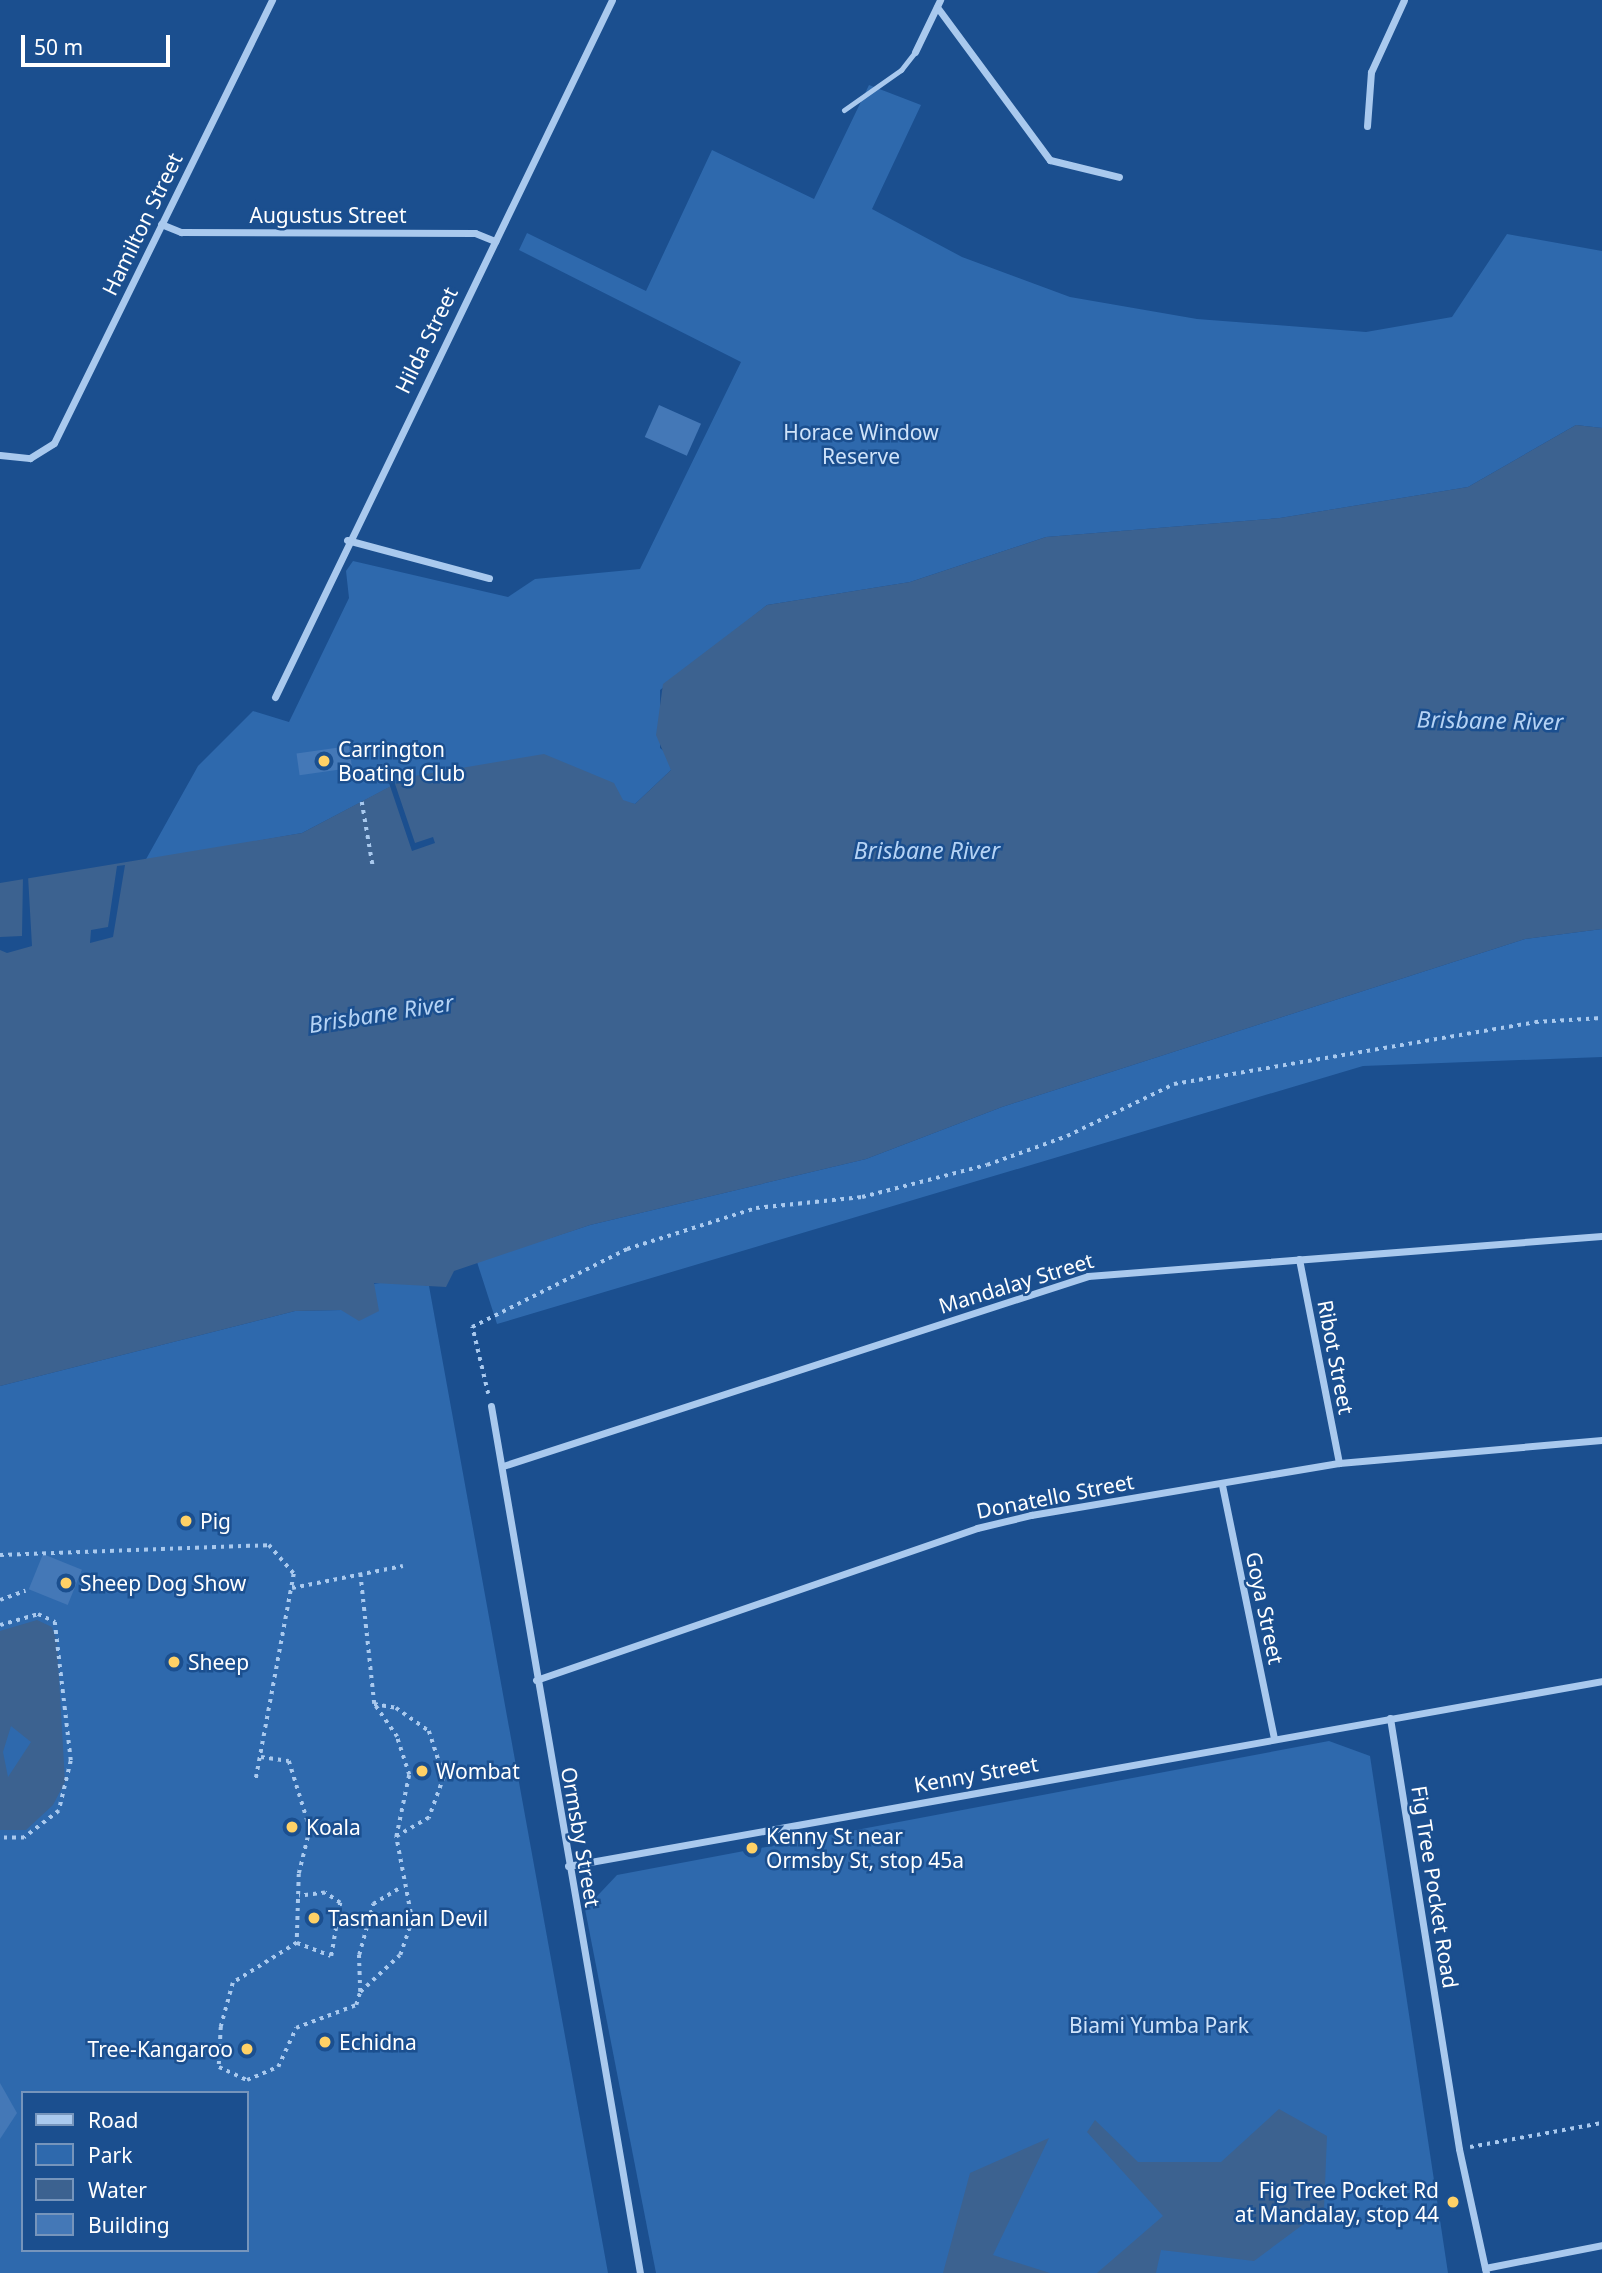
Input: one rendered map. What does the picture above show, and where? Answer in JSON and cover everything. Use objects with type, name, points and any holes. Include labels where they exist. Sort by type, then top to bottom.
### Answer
[{"type":"street","name":"Hamilton Street","points":[[0,456],[37,456],[60,433],[272,0]]},
{"type":"street","name":"Hilda Street","points":[[275,697],[346,540],[612,0]]},
{"type":"street","points":[[1367,126],[1371,72],[1404,0]]},
{"type":"street","points":[[915,52],[939,3],[1050,160],[1119,177]]},
{"type":"street","name":"Augustus Street","points":[[161,224],[181,232],[475,233],[495,241]]},
{"type":"street","points":[[346,540],[489,578]]},
{"type":"street","name":"Mandalay Street","points":[[503,1466],[1088,1276],[1602,1236]]},
{"type":"street","name":"Ribot Street","points":[[1299,1259],[1339,1462]]},
{"type":"street","name":"Ormsby Street","points":[[491,1406],[640,2273]]},
{"type":"street","name":"Donatello Street","points":[[536,1680],[977,1528],[1339,1462],[1602,1440]]},
{"type":"street","name":"Goya Street","points":[[1222,1485],[1274,1738]]},
{"type":"street","points":[[1390,1718],[1602,1681]]},
{"type":"street","name":"Kenny Street","points":[[568,1866],[1390,1718]]},
{"type":"street","name":"Fig Tree Pocket Road","points":[[1390,1718],[1459,2149],[1485,2271]]},
{"type":"street","points":[[1485,2271],[1602,2245]]},
{"type":"lane","points":[[844,110],[901,70],[915,52]]},
{"type":"path","points":[[362,802],[373,867]]},
{"type":"path","points":[[491,1406],[472,1327],[627,1249],[756,1208],[862,1197],[987,1165],[1067,1136],[1174,1084],[1535,1022],[1602,1018]]},
{"type":"path","points":[[0,1555],[269,1545],[294,1574],[256,1780]]},
{"type":"path","points":[[292,1588],[403,1566]]},
{"type":"path","points":[[360,1574],[373,1704],[397,1737],[409,1775],[396,1837],[401,1887],[412,1921],[401,1955],[360,1992]]},
{"type":"path","points":[[0,1600],[25,1591]]},
{"type":"path","points":[[0,1625],[38,1614],[55,1622],[71,1761],[59,1811],[24,1838],[0,1838]]},
{"type":"path","points":[[373,1704],[396,1708],[429,1731],[444,1777],[429,1818],[396,1837]]},
{"type":"path","points":[[261,1757],[289,1761],[310,1829],[298,1896],[297,1943]]},
{"type":"path","points":[[297,1943],[233,1983],[220,2027],[219,2067],[247,2080],[278,2067],[296,2028],[356,2006],[360,1992],[359,1955],[373,1904],[401,1887]]},
{"type":"path","points":[[297,1943],[331,1956],[340,1903],[325,1893],[298,1896]]},
{"type":"path","points":[[1459,2149],[1602,2123]]},
{"type":"green space","name":"Horace Window Reserve","points":[[869,85],[921,105],[872,209],[962,257],[1070,297],[1197,319],[1366,332],[1452,317],[1507,234],[1602,251],[1602,428],[1576,425],[1468,487],[1280,518],[1046,537],[910,582],[767,605],[660,690],[660,748],[670,756],[671,770],[635,804],[409,777],[302,833],[145,861],[198,766],[253,711],[289,722],[349,598],[346,571],[353,561],[508,597],[535,579],[640,569],[741,362],[519,250],[527,233],[646,291],[712,150],[814,199]]},
{"type":"green space","points":[[1602,929],[1602,1057],[1363,1066],[497,1324],[477,1262],[590,1225],[866,1159],[1002,1107],[1525,939]]},
{"type":"green space","points":[[400,1280],[429,1286],[608,2273],[0,2273],[0,1386],[295,1311],[341,1310],[373,1284]]},
{"type":"green space","name":"Biami Yumba Park","points":[[1329,1741],[1370,1756],[1448,2273],[656,2273],[585,1909],[617,1875]]},
{"type":"water","name":"Brisbane River","points":[[1576,425],[1602,428],[1602,929],[1525,939],[1002,1107],[866,1159],[590,1225],[454,1271],[446,1287],[374,1283],[379,1311],[359,1321],[341,1310],[295,1311],[0,1386],[0,883],[302,833],[408,777],[544,754],[614,783],[623,800],[635,804],[671,770],[656,735],[663,684],[767,605],[910,582],[1046,537],[1280,518],[1468,487]]},
{"type":"water","points":[[37,1620],[52,1627],[57,1642],[65,1782],[53,1805],[26,1830],[0,1830],[0,1631]],"holes":[[[11,1726],[31,1742],[8,1777],[3,1752]]]},
{"type":"water","points":[[1279,2109],[1327,2136],[1324,2209],[1254,2261],[1161,2250],[1156,2273],[1097,2273],[1163,2216],[1087,2132],[1095,2120],[1138,2162],[1221,2162]]},
{"type":"water","points":[[1049,2138],[993,2255],[1050,2273],[943,2273],[970,2173]]},
{"type":"pier","points":[[394,781],[415,843],[433,837],[435,843],[412,851],[389,783]]},
{"type":"pier","points":[[125,865],[113,937],[90,943],[91,930],[108,927],[117,866]]},
{"type":"pier","points":[[23,876],[28,876],[32,946],[7,953],[0,950],[0,937],[22,936]]},
{"type":"building","points":[[659,405],[701,424],[687,456],[645,437]]},
{"type":"building","name":"Carrington Boating Club","points":[[349,746],[352,768],[300,775],[297,753]]},
{"type":"building","points":[[43,1554],[82,1570],[68,1605],[29,1589]]},
{"type":"building","points":[[0,2083],[17,2113],[0,2139]]},
{"type":"place","name":"Carrington Boating Club","points":[[324,761]]},
{"type":"place","name":"Pig","points":[[186,1521]]},
{"type":"place","name":"Sheep Dog Show","points":[[66,1583]]},
{"type":"place","name":"Sheep","points":[[174,1662]]},
{"type":"place","name":"Wombat","points":[[422,1771]]},
{"type":"place","name":"Koala","points":[[292,1827]]},
{"type":"place","name":"Kenny St near Ormsby St, stop 45a","points":[[752,1848]]},
{"type":"place","name":"Tasmanian Devil","points":[[314,1918]]},
{"type":"place","name":"Echidna","points":[[325,2042]]},
{"type":"place","name":"Tree-Kangaroo","points":[[247,2049]]},
{"type":"place","name":"Fig Tree Pocket Rd at Mandalay, stop 44","points":[[1453,2202]]}]
